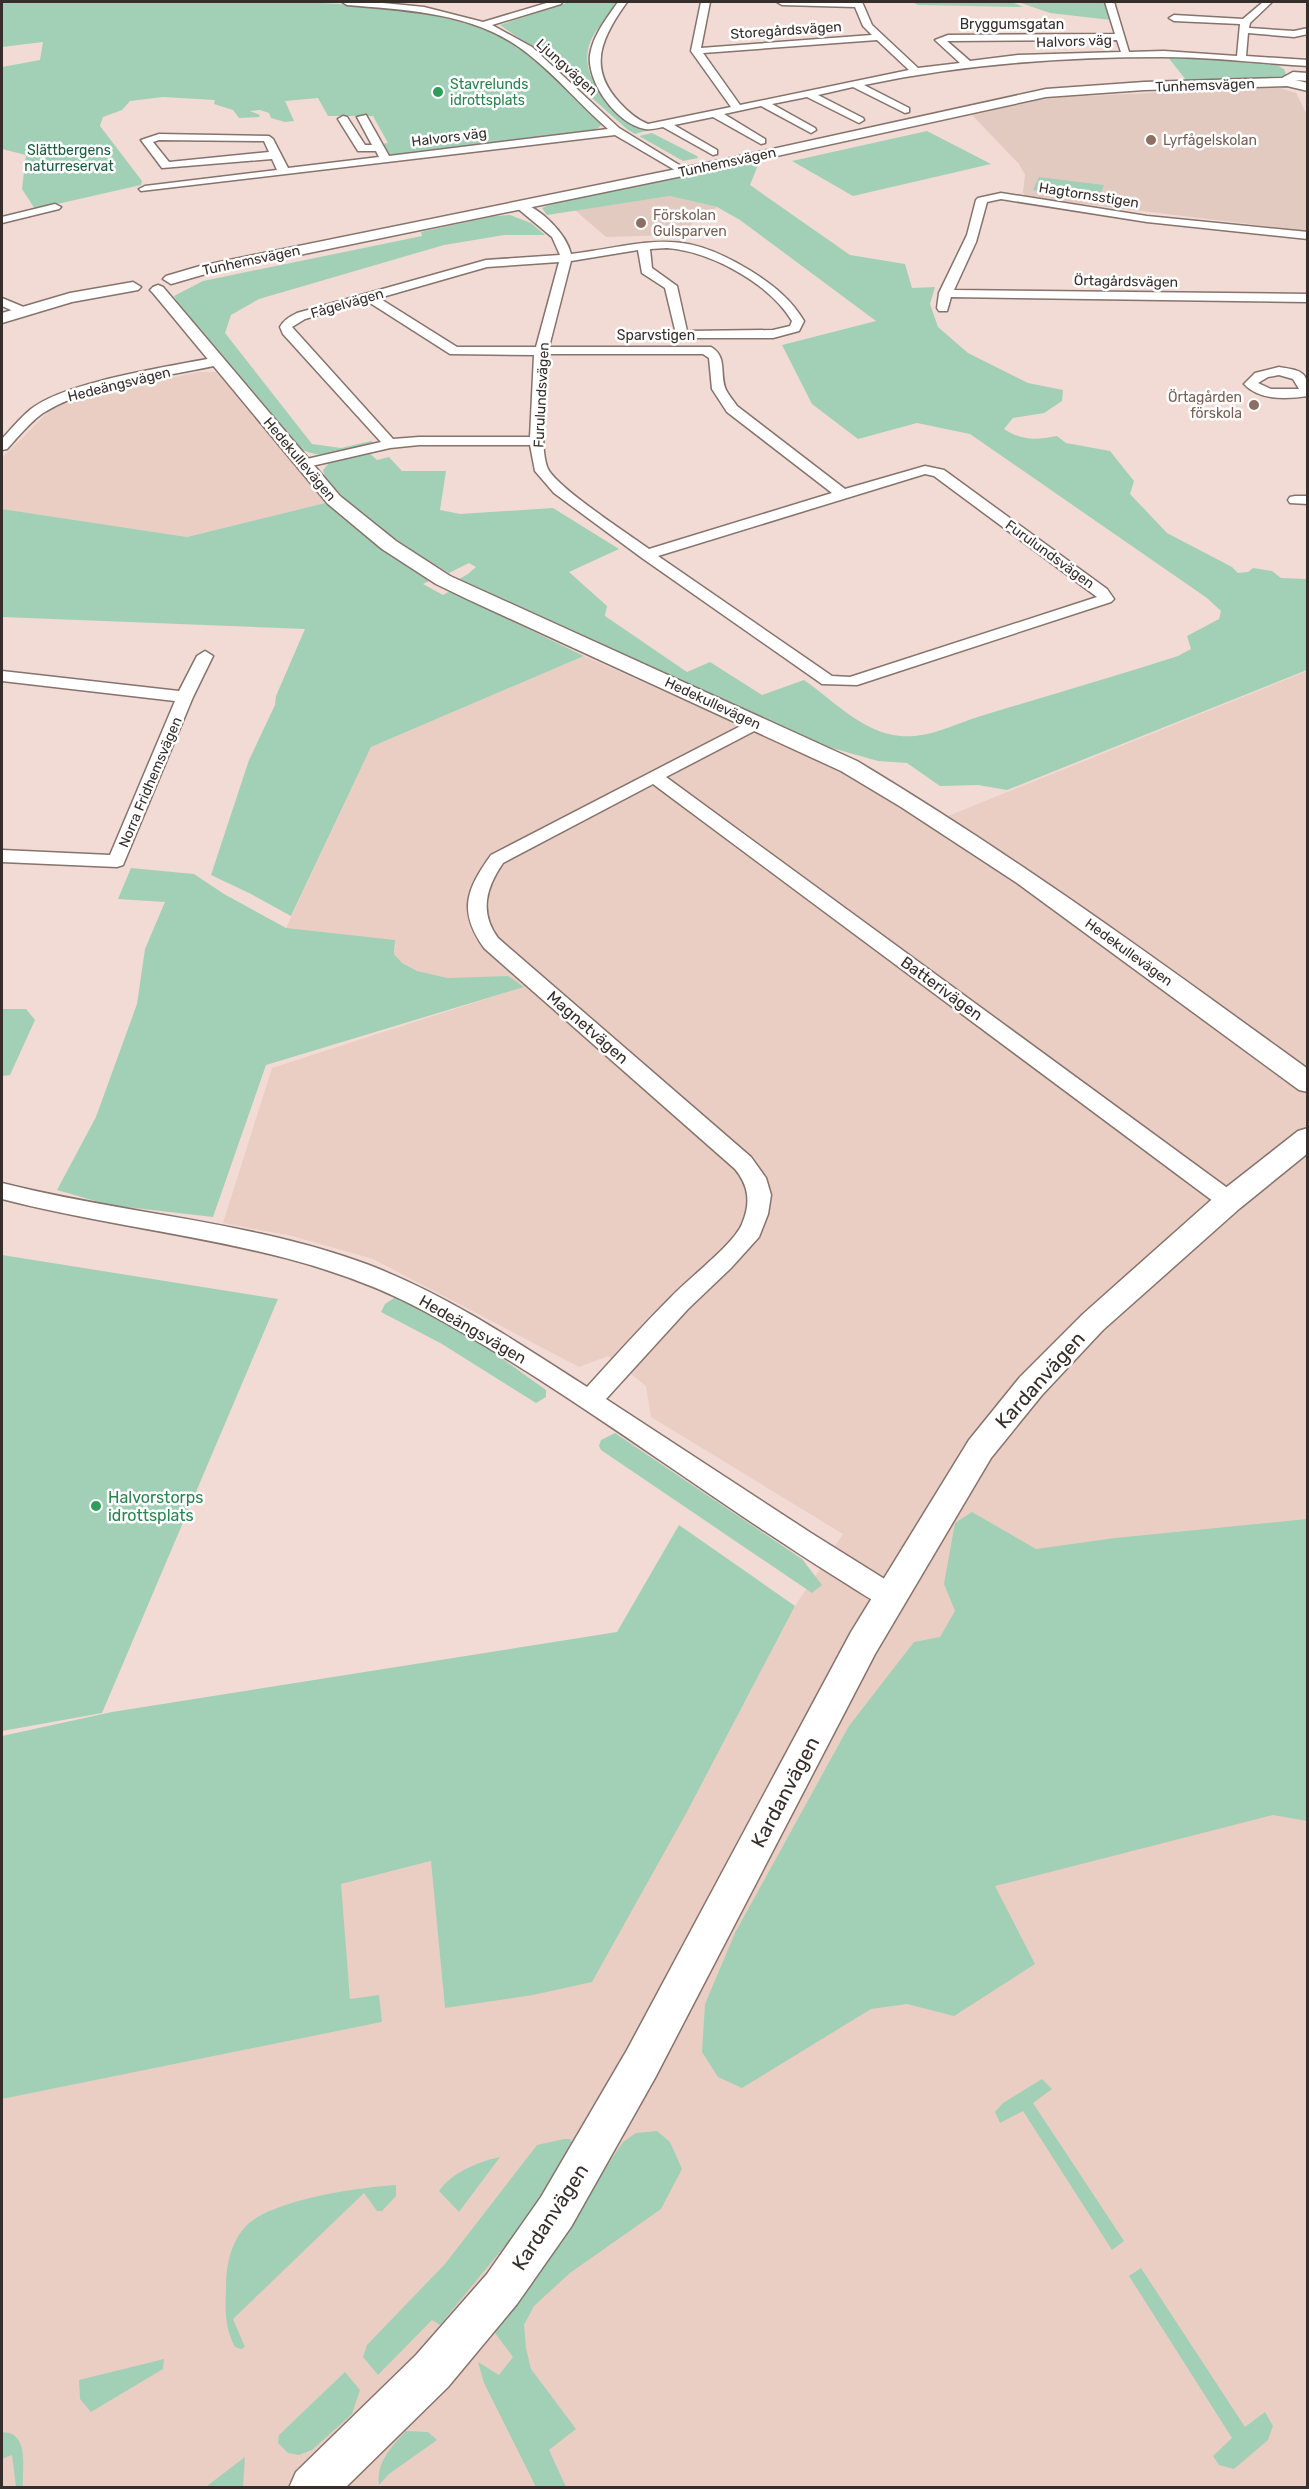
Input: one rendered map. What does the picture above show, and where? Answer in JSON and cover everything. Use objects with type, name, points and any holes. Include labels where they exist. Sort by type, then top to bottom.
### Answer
[{"type":"street","name":"Ljungvägen","points":[[346,2],[428,12],[500,31],[530,50],[618,131],[684,171]]},
{"type":"street","points":[[482,25],[558,2]]},
{"type":"street","name":"Halvors väg","points":[[622,2],[598,39],[594,66],[599,84],[613,102],[633,120],[648,127],[667,125],[916,71],[1018,58],[1126,54],[1241,59],[1301,80],[1308,63]]},
{"type":"street","points":[[705,2],[696,51],[738,109]]},
{"type":"street","points":[[783,2],[859,3]]},
{"type":"street","points":[[1109,2],[1126,54]]},
{"type":"street","points":[[1241,59],[1244,26],[1268,2]]},
{"type":"street","points":[[525,3],[543,6]]},
{"type":"street","name":"Storegårdsvägen","points":[[859,3],[868,26],[916,71]]},
{"type":"street","points":[[1174,18],[1294,34],[1308,31]]},
{"type":"street","name":"Storegårdsvägen","points":[[696,51],[878,37]]},
{"type":"street","name":"Bryggumsgatan","points":[[967,64],[940,40],[948,38],[1120,37]]},
{"type":"street","name":"Tunhemsvägen","points":[[2,318],[95,292],[684,171],[1046,93],[1144,86],[1301,80]]},
{"type":"street","points":[[855,84],[905,110]]},
{"type":"street","points":[[809,94],[859,120]]},
{"type":"street","points":[[764,104],[811,130]]},
{"type":"street","points":[[716,114],[761,141]]},
{"type":"street","points":[[362,117],[387,160]]},
{"type":"street","points":[[343,119],[362,149],[379,147]]},
{"type":"street","points":[[667,125],[712,152]]},
{"type":"street","name":"Halvors väg","points":[[145,189],[618,131]]},
{"type":"street","points":[[275,155],[166,166],[146,140],[159,137],[265,138],[268,139],[284,172]]},
{"type":"street","name":"Hagtornsstigen","points":[[943,308],[945,293],[964,256],[979,219],[982,200],[994,196],[1178,223],[1308,236]]},
{"type":"street","points":[[520,205],[558,237],[566,247],[566,259],[644,247],[683,245],[719,258],[758,281],[786,303],[798,321],[795,328],[773,334],[681,335],[671,286],[646,270],[644,247]]},
{"type":"street","points":[[2,220],[55,207]]},
{"type":"street","name":"Fågelvägen","points":[[390,444],[287,331],[286,327],[291,321],[301,316],[486,264],[514,260],[566,259]]},
{"type":"street","name":"Furulundsvägen","points":[[566,259],[541,351],[537,441],[542,471],[560,490],[647,555],[828,681],[851,682],[1032,626],[1106,599],[1102,592],[939,473],[925,470],[680,543],[647,555]]},
{"type":"street","name":"Hedekullevägen","points":[[153,281],[334,500],[389,545],[443,579],[849,766],[969,839],[1113,940],[1308,1083]]},
{"type":"street","name":"Örtagårdsvägen","points":[[945,293],[1308,298]]},
{"type":"street","name":"Sparvstigen","points":[[369,297],[454,351],[706,350],[715,358],[719,389],[732,409],[843,495]]},
{"type":"street","points":[[2,302],[22,311]]},
{"type":"street","points":[[1279,371],[1274,360],[1296,361]]},
{"type":"street","name":"Hedeängsvägen","points":[[2,446],[43,406],[75,393],[217,361]]},
{"type":"street","points":[[121,365],[131,379]]},
{"type":"street","points":[[303,464],[390,444],[419,441],[537,441]]},
{"type":"street","name":"Norra Fridhemsvägen","points":[[2,856],[117,861],[185,697],[205,656]]},
{"type":"street","name":"Norra Fridhemsvägen","points":[[2,676],[185,697]]},
{"type":"street","name":"Magnetvägen","points":[[590,1400],[680,1302],[752,1231],[759,1195],[755,1178],[743,1163],[490,943],[478,925],[476,909],[478,893],[487,873],[497,859],[756,723]]},
{"type":"street","name":"Batterivägen","points":[[654,777],[1229,1201]]},
{"type":"street","name":"Kardanvägen","points":[[312,2487],[432,2371],[502,2289],[556,2212],[641,2064],[890,1596],[980,1449],[1031,1386],[1093,1323],[1229,1201],[1308,1138]]},
{"type":"street","name":"Hedeängsvägen","points":[[2,1191],[90,1212],[210,1231],[298,1251],[360,1272],[424,1299],[590,1400],[890,1596]]},
{"type":"shaded area","name":"Lyrfågelskolan","points":[[1277,87],[1296,93],[1307,115],[1307,231],[1025,197],[1023,192],[1025,175],[1019,164],[972,115],[1032,101],[1065,97]]},
{"type":"shaded area","name":"Förskolan Gulsparven","points":[[670,196],[717,207],[675,235],[606,237],[575,210]]},
{"type":"shaded area","points":[[200,372],[216,372],[227,381],[325,503],[187,537],[2,509],[2,458],[51,409],[99,392]]},
{"type":"shaded area","points":[[584,656],[844,772],[928,824],[1307,671],[1307,2487],[2,2488],[2,2099],[382,2022],[350,1999],[340,1884],[432,1861],[445,2008],[688,1810],[795,1606],[843,1534],[651,1417],[646,1386],[608,1356],[579,1367],[373,1259],[292,1236],[223,1223],[272,1068],[523,987],[472,979],[448,978],[417,971],[402,963],[394,954],[396,945],[286,928],[371,747]]},
{"type":"green space","name":"Slättbergens naturreservat","points":[[2,2],[323,3],[436,16],[471,25],[502,37],[515,45],[541,65],[603,123],[596,130],[577,134],[389,155],[381,144],[388,143],[373,116],[328,116],[318,98],[285,101],[294,121],[285,122],[271,118],[269,113],[260,110],[250,111],[260,115],[259,117],[239,118],[233,110],[214,104],[215,100],[163,97],[130,101],[122,110],[103,117],[100,126],[142,181],[141,185],[35,209],[22,189],[26,155],[2,149],[2,67],[40,60],[43,42],[2,47]]},
{"type":"green space","points":[[569,2],[617,2],[590,43],[587,63],[605,99],[627,118],[649,130],[635,134],[628,130],[546,57],[500,25]]},
{"type":"green space","points":[[912,2],[1012,2],[1023,7],[918,5]]},
{"type":"green space","points":[[1018,2],[1105,2],[1111,20],[1050,13]]},
{"type":"green space","points":[[1167,56],[1275,64],[1284,69],[1287,77],[1186,80]]},
{"type":"green space","points":[[927,131],[991,164],[853,196],[792,161]]},
{"type":"green space","points":[[652,133],[698,158],[683,161],[639,136]]},
{"type":"green space","points":[[760,160],[750,185],[850,255],[905,264],[912,288],[935,287],[930,304],[938,327],[968,353],[1028,383],[1063,390],[1062,401],[1044,413],[1013,418],[1004,429],[1023,438],[1057,436],[1066,443],[1110,451],[1134,481],[1130,494],[1167,533],[1232,567],[1238,573],[1248,572],[1253,568],[1272,571],[1281,578],[1307,579],[1307,670],[1007,790],[978,785],[940,786],[907,763],[878,761],[825,746],[459,579],[476,567],[469,563],[449,573],[367,518],[325,477],[323,470],[329,463],[369,453],[377,460],[389,457],[402,471],[446,471],[440,510],[460,514],[553,508],[619,549],[569,572],[607,606],[605,616],[687,672],[710,662],[762,695],[804,680],[857,720],[881,732],[893,735],[916,736],[938,731],[1178,656],[1191,649],[1187,636],[1219,619],[1221,611],[1207,598],[970,434],[917,423],[858,439],[812,404],[782,345],[876,321],[740,220],[717,207],[670,196],[547,215],[542,208],[554,203]]},
{"type":"green space","points":[[1039,177],[1104,185],[1099,198],[1033,190]]},
{"type":"green space","points":[[510,215],[531,223],[545,235],[504,235],[444,245],[259,299],[231,315],[225,333],[312,444],[341,448],[371,441],[376,444],[347,452],[318,454],[299,448],[180,307],[174,296],[203,281],[422,236],[421,232],[494,216]]},
{"type":"green space","points":[[325,503],[389,555],[431,580],[423,584],[443,595],[450,591],[584,656],[371,747],[291,916],[211,875],[249,760],[275,705],[276,696],[305,629],[2,617],[2,509],[187,537]]},
{"type":"green space","points":[[131,868],[194,874],[224,894],[286,928],[395,940],[394,954],[402,963],[417,971],[448,978],[508,976],[524,987],[266,1065],[213,1217],[109,1205],[57,1190],[96,1117],[137,1004],[145,949],[165,902],[118,899]]},
{"type":"green space","points":[[2,1009],[26,1009],[35,1020],[10,1075],[2,1076]]},
{"type":"green space","name":"Halvorstorps idrottsplats","points":[[2,1255],[278,1299],[102,1713],[2,1731]]},
{"type":"green space","points":[[394,1298],[401,1298],[482,1344],[546,1390],[546,1397],[536,1403],[442,1344],[381,1312],[385,1304]]},
{"type":"green space","points":[[615,1433],[802,1559],[822,1585],[812,1593],[601,1450],[599,1446],[601,1440]]},
{"type":"green space","points":[[972,1512],[1036,1549],[1115,1538],[1307,1519],[1307,1821],[1273,1815],[995,1886],[1035,1964],[954,2016],[907,2004],[871,2009],[742,2088],[718,2077],[702,2052],[705,2004],[735,1933],[849,1726],[914,1642],[940,1637],[955,1611],[944,1584],[955,1523]]},
{"type":"green space","points":[[679,1525],[795,1606],[688,1810],[592,1982],[533,1995],[445,2008],[431,1861],[341,1884],[350,1999],[379,1995],[382,2022],[2,2099],[2,1736],[112,1712],[617,1632]]},
{"type":"green space","points":[[1042,2079],[1052,2089],[1033,2103],[1124,2241],[1112,2250],[1023,2111],[1000,2123],[995,2112],[1003,2103]]},
{"type":"green space","points":[[657,2131],[670,2142],[682,2169],[661,2209],[570,2273],[534,2306],[524,2325],[531,2369],[576,2429],[549,2450],[566,2487],[536,2487],[484,2383],[478,2362],[499,2375],[513,2357],[495,2333],[623,2142],[636,2133]]},
{"type":"green space","points":[[570,2139],[573,2144],[521,2226],[440,2325],[432,2320],[378,2375],[363,2357],[367,2345],[445,2264],[537,2145]]},
{"type":"green space","points":[[500,2157],[459,2212],[439,2191],[458,2173]]},
{"type":"green space","points":[[396,2185],[396,2196],[382,2211],[377,2211],[364,2193],[233,2319],[245,2347],[241,2349],[235,2347],[226,2319],[227,2272],[233,2247],[247,2225],[276,2208],[317,2196]]},
{"type":"green space","points":[[1141,2268],[1245,2427],[1265,2412],[1273,2426],[1268,2440],[1234,2469],[1219,2465],[1213,2456],[1232,2438],[1129,2276]]},
{"type":"green space","points":[[164,2359],[163,2369],[91,2412],[80,2399],[79,2380]]},
{"type":"green space","points":[[345,2372],[360,2390],[352,2414],[312,2450],[299,2455],[288,2453],[278,2443],[279,2435]]},
{"type":"green space","points":[[406,2431],[428,2432],[437,2440],[389,2474],[379,2485],[383,2462]]},
{"type":"green space","points":[[2,2432],[11,2434],[21,2444],[23,2487],[16,2487],[12,2455],[2,2459]]},
{"type":"green space","points":[[245,2457],[243,2487],[205,2487],[207,2486]]},
{"type":"place","name":"Stavrelunds idrottsplats","points":[[438,92]]},
{"type":"place","name":"Lyrfågelskolan","points":[[1151,140]]},
{"type":"place","name":"Förskolan Gulsparven","points":[[641,223]]},
{"type":"place","name":"Örtagården förskola","points":[[1254,405]]},
{"type":"place","name":"Halvorstorps idrottsplats","points":[[96,1506]]}]
